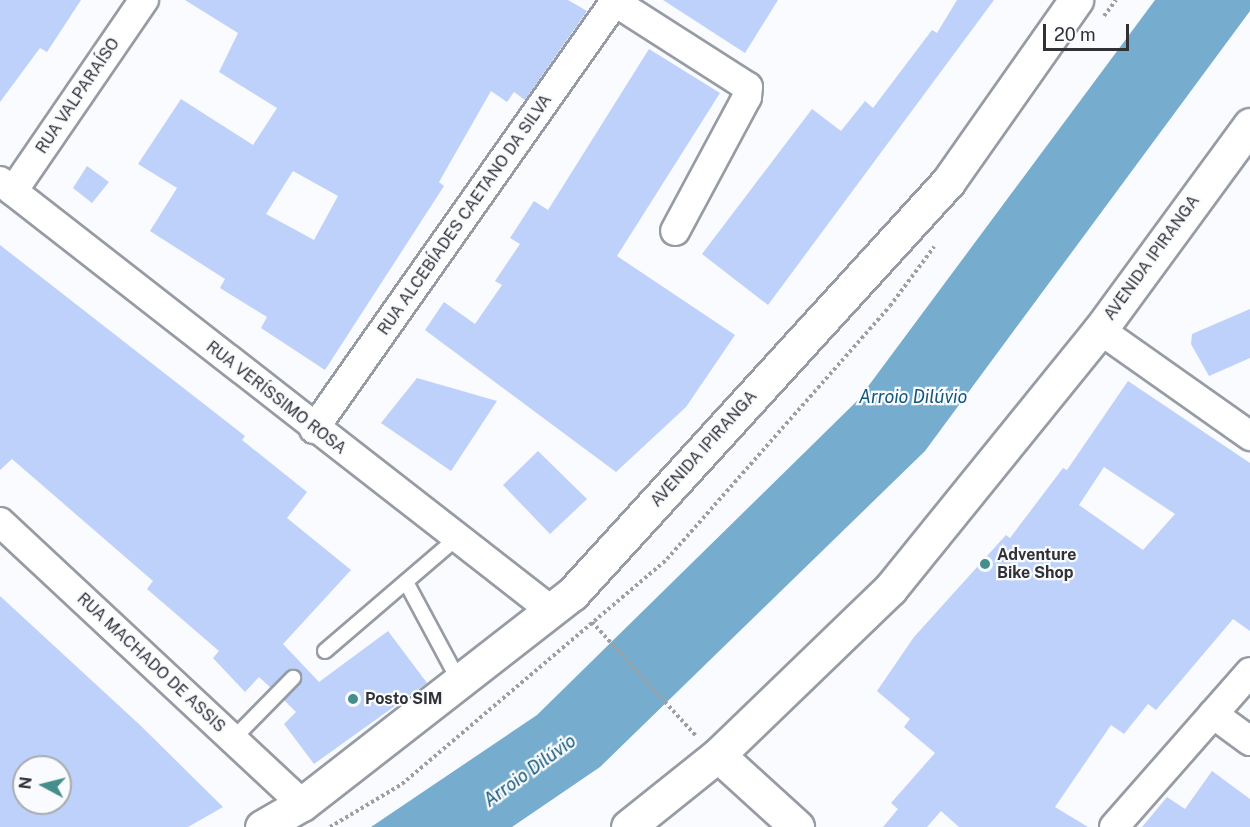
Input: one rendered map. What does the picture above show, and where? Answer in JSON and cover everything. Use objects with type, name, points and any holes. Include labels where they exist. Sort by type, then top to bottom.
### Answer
[{"type":"main road","name":"AVENIDA IPIRANGA","points":[[262,827],[302,804],[553,612],[948,182],[1076,0]]},
{"type":"main road","name":"AVENIDA IPIRANGA","points":[[628,827],[718,755],[890,589],[1100,330],[1250,125]]},
{"type":"main road","points":[[718,755],[797,827]]},
{"type":"street","name":"RUA VALPARAÍSO","points":[[7,186],[144,0]]},
{"type":"street","points":[[615,1],[748,87],[747,97],[675,231]]},
{"type":"street","name":"RUA ALCEBÍADES CAETANO DA SILVA","points":[[314,429],[615,1]]},
{"type":"street","name":"RUA VERÍSSIMO ROSA","points":[[7,186],[314,429],[553,612]]},
{"type":"street","points":[[1100,330],[1250,436]]},
{"type":"street","name":"RUA MACHADO DE ASSIS","points":[[0,522],[302,804]]},
{"type":"street","points":[[1114,827],[1250,672]]},
{"type":"street","points":[[1213,714],[1250,741]]},
{"type":"lane","points":[[325,651],[457,538]]},
{"type":"lane","points":[[406,582],[460,683]]},
{"type":"lane","points":[[233,739],[293,678]]},
{"type":"path","points":[[593,623],[684,725]]},
{"type":"water","name":"Arroio Dilúvio","points":[[1155,0],[1250,0],[1250,11],[925,451],[600,767],[512,827],[371,827],[537,715],[858,400]]},
{"type":"building","points":[[0,0],[81,0],[47,52],[40,48],[0,102]]},
{"type":"building","points":[[185,0],[568,0],[587,11],[525,100],[514,92],[507,102],[491,91],[439,182],[444,186],[325,370],[261,328],[267,317],[220,288],[225,279],[150,231],[177,188],[138,164],[181,99],[253,145],[277,108],[219,72],[238,33]],"holes":[[[293,171],[338,196],[314,240],[266,214]]]},
{"type":"building","points":[[663,0],[778,0],[745,53]]},
{"type":"building","points":[[957,0],[994,0],[768,305],[702,254],[812,109],[841,131],[865,101],[873,108],[932,30],[937,33]]},
{"type":"building","points":[[649,49],[720,93],[617,256],[735,335],[686,407],[616,472],[425,330],[444,302],[475,324],[502,285],[495,281],[520,244],[510,238],[534,201],[548,210]]},
{"type":"building","points":[[87,166],[109,182],[92,203],[73,188]]},
{"type":"building","points":[[0,245],[245,436],[242,440],[307,492],[287,518],[351,570],[283,644],[319,682],[388,631],[427,683],[314,764],[284,724],[296,712],[284,700],[301,681],[299,671],[287,671],[271,688],[259,677],[245,692],[213,658],[219,651],[147,589],[153,581],[12,459],[0,470]]},
{"type":"building","points":[[1250,309],[1250,358],[1209,376],[1191,344],[1192,334]]},
{"type":"building","points":[[417,378],[497,401],[451,471],[381,423]]},
{"type":"building","points":[[1128,381],[1250,463],[1250,631],[1233,619],[1156,710],[1148,704],[1124,734],[1111,725],[1055,807],[1088,827],[959,827],[941,811],[927,827],[883,827],[898,809],[891,803],[935,753],[904,727],[910,719],[877,691],[914,637],[1006,535],[1010,538],[1063,468],[1067,470]],"holes":[[[1104,467],[1175,514],[1143,550],[1079,505]]]},
{"type":"building","points":[[538,451],[587,499],[550,534],[503,485]]},
{"type":"building","points":[[0,596],[141,726],[223,807],[188,827],[0,827]]},
{"type":"building","points":[[1212,771],[1250,799],[1250,827],[1142,827],[1167,797],[1185,809]]},
{"type":"place","name":"Adventure Bike Shop","points":[[985,564]]},
{"type":"place","name":"Posto SIM","points":[[353,699]]}]
